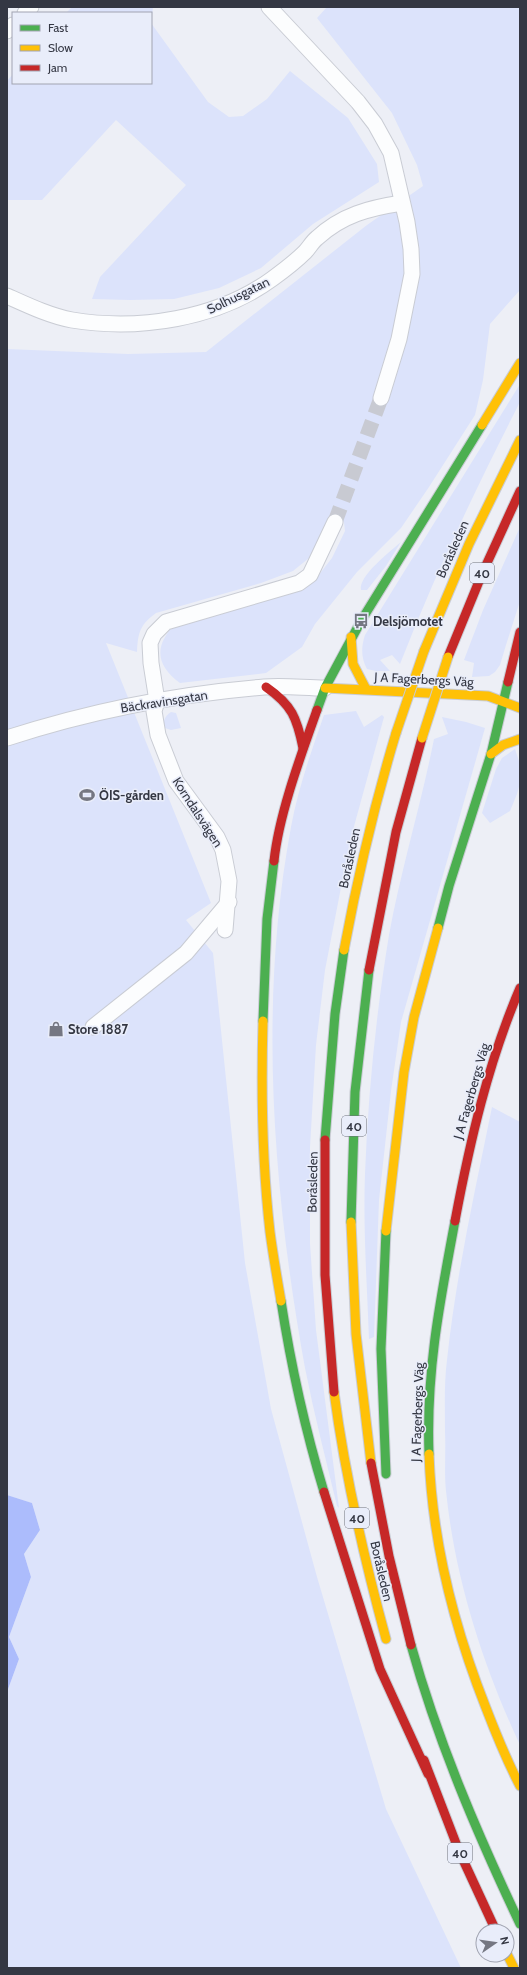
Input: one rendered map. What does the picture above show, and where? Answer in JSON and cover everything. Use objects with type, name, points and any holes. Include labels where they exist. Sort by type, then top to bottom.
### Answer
[{"type":"main road","points":[[428,1774],[380,1669],[307,1436],[289,1353],[270,1232],[264,1152],[261,1079],[266,919],[274,858],[284,814],[303,748],[325,688],[351,637],[520,363]]},
{"type":"main road","name":"Boråsleden","points":[[389,1650],[359,1530],[339,1425],[329,1342],[324,1255],[324,1166],[330,1073],[341,976],[353,903],[370,823],[396,734],[424,651],[458,565],[492,493],[520,440]]},
{"type":"main road","name":"Boråsleden","points":[[520,491],[482,574],[448,657],[422,738],[396,830],[367,983],[355,1100],[351,1220],[356,1335],[374,1480],[391,1565],[424,1688],[450,1765],[475,1827],[520,1924]]},
{"type":"main road","points":[[386,1481],[381,1349],[388,1206],[398,1114],[414,1017],[449,886],[491,754],[520,632]]},
{"type":"main road","points":[[351,637],[350,657],[354,669],[366,688]]},
{"type":"main road","points":[[266,687],[287,702],[292,708],[303,748]]},
{"type":"main road","name":"J A Fagerbergs Väg","points":[[325,688],[366,688],[488,696],[503,700],[520,708]]},
{"type":"main road","points":[[491,754],[503,745],[520,739]]},
{"type":"main road","name":"J A Fagerbergs Väg","points":[[520,988],[507,1016],[488,1069],[471,1134],[440,1299],[429,1382],[428,1458],[435,1526],[448,1596],[470,1670],[511,1769],[520,1786]]},
{"type":"main road","points":[[387,1496],[391,1565]]},
{"type":"main road","name":"40","points":[[402,1693],[428,1774],[459,1851],[492,1923]]},
{"type":"street","points":[[269,7],[358,102],[375,124],[390,153],[411,248],[412,274],[399,339],[381,398]]},
{"type":"street","name":"Solhusgatan","points":[[7,296],[71,320],[114,324],[154,322],[199,314],[233,300],[272,280],[305,252],[317,238],[339,222],[362,210],[402,203]]},
{"type":"street","points":[[156,701],[150,643],[154,634],[166,622],[299,583],[310,575],[335,522]]},
{"type":"street","name":"Bäckravinsgatan","points":[[7,738],[84,715],[156,701],[266,687],[325,688]]},
{"type":"street","name":"Korndalsvägen","points":[[156,701],[154,711],[158,735],[176,782],[217,838],[223,850],[229,881],[229,902],[225,930]]},
{"type":"street","points":[[93,1027],[186,953],[229,902]]},
{"type":"shaded area","points":[[72,7],[153,7],[152,15],[152,12],[67,12]]},
{"type":"shaded area","points":[[327,7],[520,7],[520,290],[490,324],[483,380],[475,415],[401,528],[357,572],[315,624],[302,647],[266,673],[180,683],[166,669],[160,656],[163,641],[174,625],[293,593],[314,581],[332,558],[345,531],[344,522],[334,516],[328,521],[309,558],[293,571],[261,583],[156,613],[143,625],[139,634],[137,652],[106,643],[211,903],[186,920],[213,953],[245,1263],[271,1409],[317,1577],[386,1809],[461,1968],[7,1968],[7,1692],[19,1659],[9,1637],[31,1577],[24,1554],[40,1530],[32,1503],[7,1495],[7,349],[128,354],[206,352],[367,225],[423,186],[417,165],[392,113],[317,18]]},
{"type":"shaded area","points":[[152,24],[208,102],[229,117],[243,116],[267,99],[290,71],[348,118],[377,164],[379,182],[313,224],[261,268],[219,288],[174,299],[92,299],[100,277],[186,185],[116,120],[42,200],[7,200],[7,81],[12,75],[12,84],[152,84]]},
{"type":"shaded area","points":[[520,384],[520,402],[427,597],[400,664],[392,655],[380,660],[390,671],[376,671],[367,669],[362,652],[365,635]]},
{"type":"shaded area","points":[[520,527],[520,601],[500,665],[495,672],[489,676],[472,677],[474,663],[464,660],[483,610]]},
{"type":"shaded area","points":[[401,542],[386,566],[367,590],[361,590],[361,584],[370,571],[383,557]]},
{"type":"shaded area","points":[[356,711],[364,727],[382,715],[384,717],[350,841],[325,970],[316,1045],[310,1147],[310,1244],[316,1330],[339,1508],[337,1506],[312,1402],[294,1301],[278,1166],[272,1030],[275,962],[281,894],[291,827],[297,799],[324,715]]},
{"type":"shaded area","points":[[171,712],[176,713],[181,728],[171,730],[165,728],[165,719]]},
{"type":"shaded area","points":[[442,717],[485,728],[401,1022],[391,1091],[379,1200],[374,1337],[369,1339],[365,1236],[365,1174],[370,1084],[376,1024],[384,965],[394,910],[434,739],[448,734]]},
{"type":"shaded area","points":[[515,749],[520,764],[520,783],[517,794],[510,811],[490,823],[482,813],[496,769],[502,758]]},
{"type":"shaded area","points":[[492,1107],[520,1122],[520,1745],[494,1684],[472,1621],[456,1557],[445,1484],[445,1387],[451,1328],[466,1233]]},
{"type":"water","points":[[7,1495],[32,1503],[40,1530],[24,1554],[31,1577],[9,1637],[19,1659],[7,1692]]},
{"type":"tunnel","points":[[335,522],[381,398]]},
{"type":"traffic: fast","points":[[317,710],[325,688],[361,621],[482,425]]},
{"type":"traffic: fast","points":[[438,928],[449,886],[491,754],[508,682]]},
{"type":"traffic: fast","points":[[263,1021],[267,919],[274,861]]},
{"type":"traffic: fast","points":[[325,1140],[335,1014],[344,950]]},
{"type":"traffic: fast","points":[[351,1222],[355,1092],[369,970]]},
{"type":"traffic: fast","points":[[429,1454],[430,1394],[435,1336],[455,1221]]},
{"type":"traffic: fast","points":[[386,1231],[381,1349],[386,1474]]},
{"type":"traffic: fast","points":[[281,1301],[299,1397],[324,1492]]},
{"type":"traffic: fast","points":[[411,1645],[433,1717],[446,1752],[489,1856],[520,1924]]},
{"type":"traffic: slow","points":[[482,425],[520,363]]},
{"type":"traffic: slow","points":[[424,651],[469,544],[520,440]]},
{"type":"traffic: slow","points":[[351,637],[353,664],[366,689]]},
{"type":"traffic: slow","points":[[396,733],[424,651]]},
{"type":"traffic: slow","points":[[422,738],[448,657]]},
{"type":"traffic: slow","points":[[325,688],[488,696],[520,708]]},
{"type":"traffic: slow","points":[[344,950],[367,841],[396,733]]},
{"type":"traffic: slow","points":[[491,754],[503,745],[520,739]]},
{"type":"traffic: slow","points":[[386,1231],[404,1072],[414,1017],[438,928]]},
{"type":"traffic: slow","points":[[263,1021],[262,1100],[265,1179],[270,1232],[281,1301]]},
{"type":"traffic: slow","points":[[351,1222],[356,1334],[371,1463]]},
{"type":"traffic: slow","points":[[334,1392],[338,1423],[356,1517],[386,1639]]},
{"type":"traffic: slow","points":[[429,1454],[431,1487],[440,1551],[455,1615],[474,1677],[502,1747],[520,1786]]},
{"type":"traffic: slow","points":[[512,1963],[514,1968]]},
{"type":"traffic: jam","points":[[448,657],[482,574],[520,491]]},
{"type":"traffic: jam","points":[[508,682],[520,632]]},
{"type":"traffic: jam","points":[[266,687],[288,706],[296,720],[303,748]]},
{"type":"traffic: jam","points":[[274,861],[286,804],[317,710]]},
{"type":"traffic: jam","points":[[369,970],[396,832],[422,738]]},
{"type":"traffic: jam","points":[[455,1221],[467,1161],[489,1074],[498,1045],[520,988]]},
{"type":"traffic: jam","points":[[325,1140],[325,1275],[334,1392]]},
{"type":"traffic: jam","points":[[371,1463],[389,1556],[411,1645]]},
{"type":"traffic: jam","points":[[324,1492],[380,1669],[428,1774]]},
{"type":"traffic: jam","points":[[424,1760],[459,1851],[492,1923]]},
{"type":"place","name":"Delsjömotet","points":[[361,621]]},
{"type":"place","name":"ÖIS-gården","points":[[87,795]]},
{"type":"place","name":"Store 1887","points":[[56,1029]]}]
